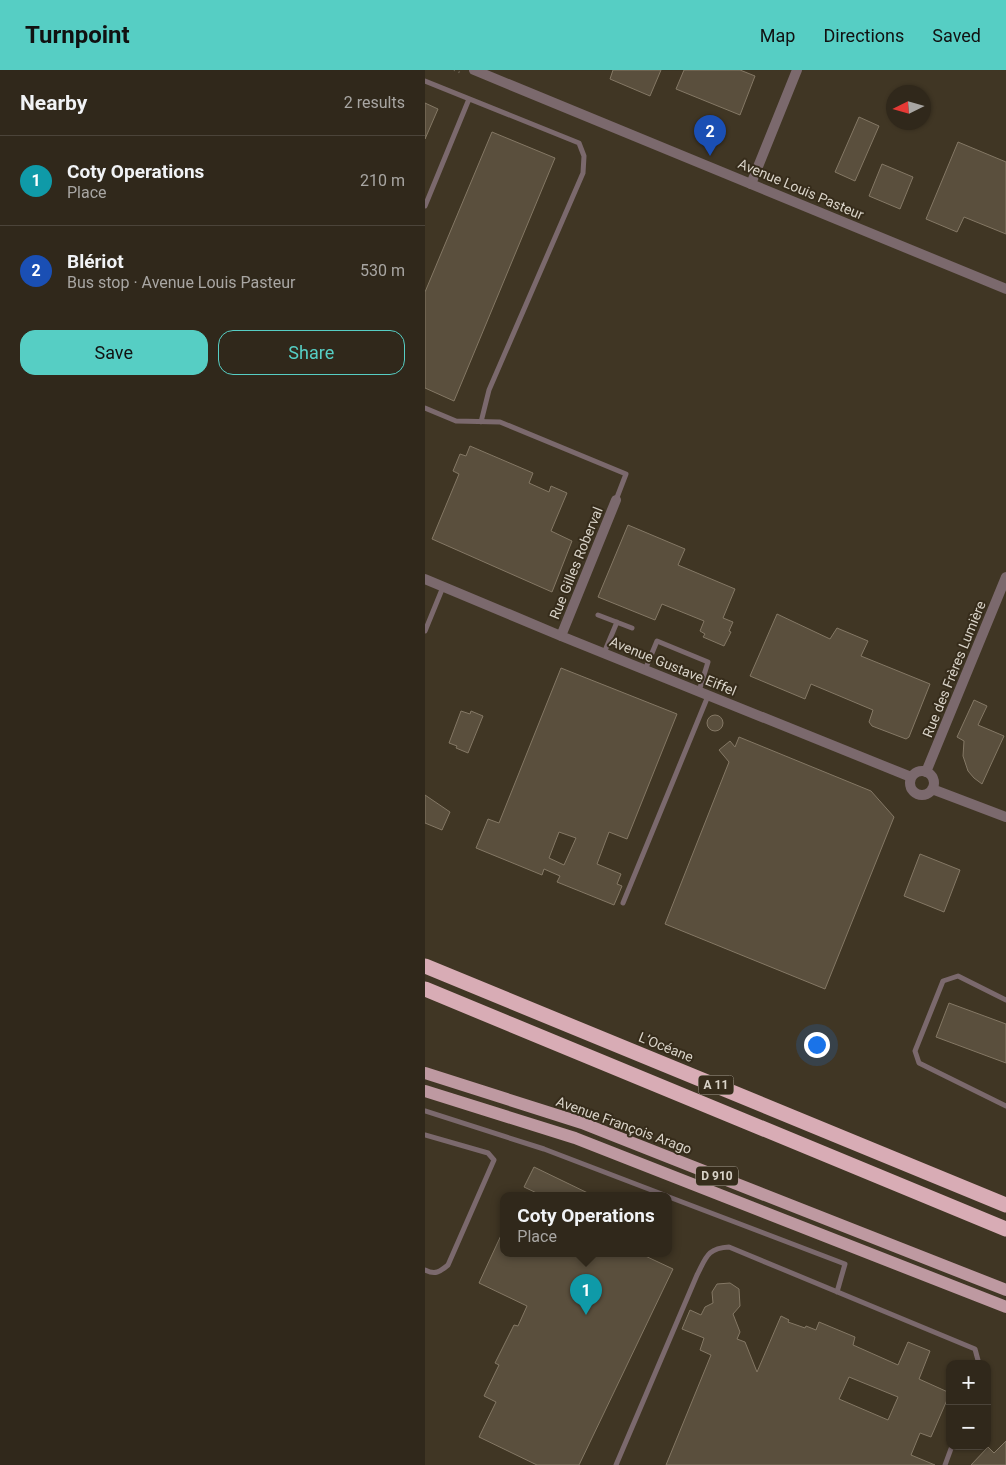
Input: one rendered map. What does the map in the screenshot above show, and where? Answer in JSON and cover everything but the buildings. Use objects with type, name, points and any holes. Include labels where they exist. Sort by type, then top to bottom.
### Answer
[{"type":"highway","name":"L’Océane","points":[[425,966],[1006,1205]]},
{"type":"highway","name":"A 11","points":[[425,989],[1006,1229]]},
{"type":"main road","name":"Avenue François Arago","points":[[425,1073],[582,1123],[1006,1290]]},
{"type":"main road","name":"Avenue François Arago","points":[[425,1091],[575,1138],[1006,1308]]},
{"type":"street","name":"Avenue Louis Pasteur","points":[[474,70],[1006,289]]},
{"type":"street","points":[[751,184],[797,70]]},
{"type":"street","name":"Rue Gilles Roberval","points":[[561,636],[617,500]]},
{"type":"street","name":"Rue des Frères Lumière","points":[[927,772],[1006,577]]},
{"type":"street","name":"Avenue Gustave Eiffel","points":[[425,579],[604,654],[911,777]]},
{"type":"street","points":[[921,771],[927,772],[934,783],[933,789],[923,795],[917,794],[911,790],[909,784],[911,777],[921,771]]},
{"type":"street","points":[[933,789],[1006,817]]},
{"type":"lane","points":[[425,81],[579,143],[585,156],[583,173],[489,390],[481,422]]},
{"type":"lane","points":[[425,206],[469,99]]},
{"type":"lane","points":[[425,408],[456,421],[500,422],[626,474],[617,500]]},
{"type":"lane","points":[[425,631],[443,587]]},
{"type":"lane","points":[[598,614],[632,628]]},
{"type":"lane","points":[[604,654],[617,622]]},
{"type":"lane","points":[[623,903],[704,694],[708,662],[657,641],[645,670]]},
{"type":"lane","points":[[1006,1000],[957,976],[943,980],[915,1051],[919,1063],[1006,1106]]},
{"type":"lane","points":[[425,1111],[544,1150],[657,1192]]},
{"type":"lane","points":[[425,1135],[488,1153],[494,1160],[448,1265],[440,1272],[433,1274],[425,1270]]},
{"type":"lane","points":[[672,1198],[845,1264],[837,1292]]},
{"type":"lane","points":[[616,1465],[697,1275],[709,1253],[718,1248],[729,1247],[975,1349],[978,1360]]},
{"type":"lane","points":[[945,1465],[951,1450]]},
{"type":"path","points":[[768,166],[768,175],[773,183]]},
{"type":"place","name":"Blériot","points":[[710,156]]},
{"type":"place","name":"Coty Operations","points":[[586,1315]]}]
